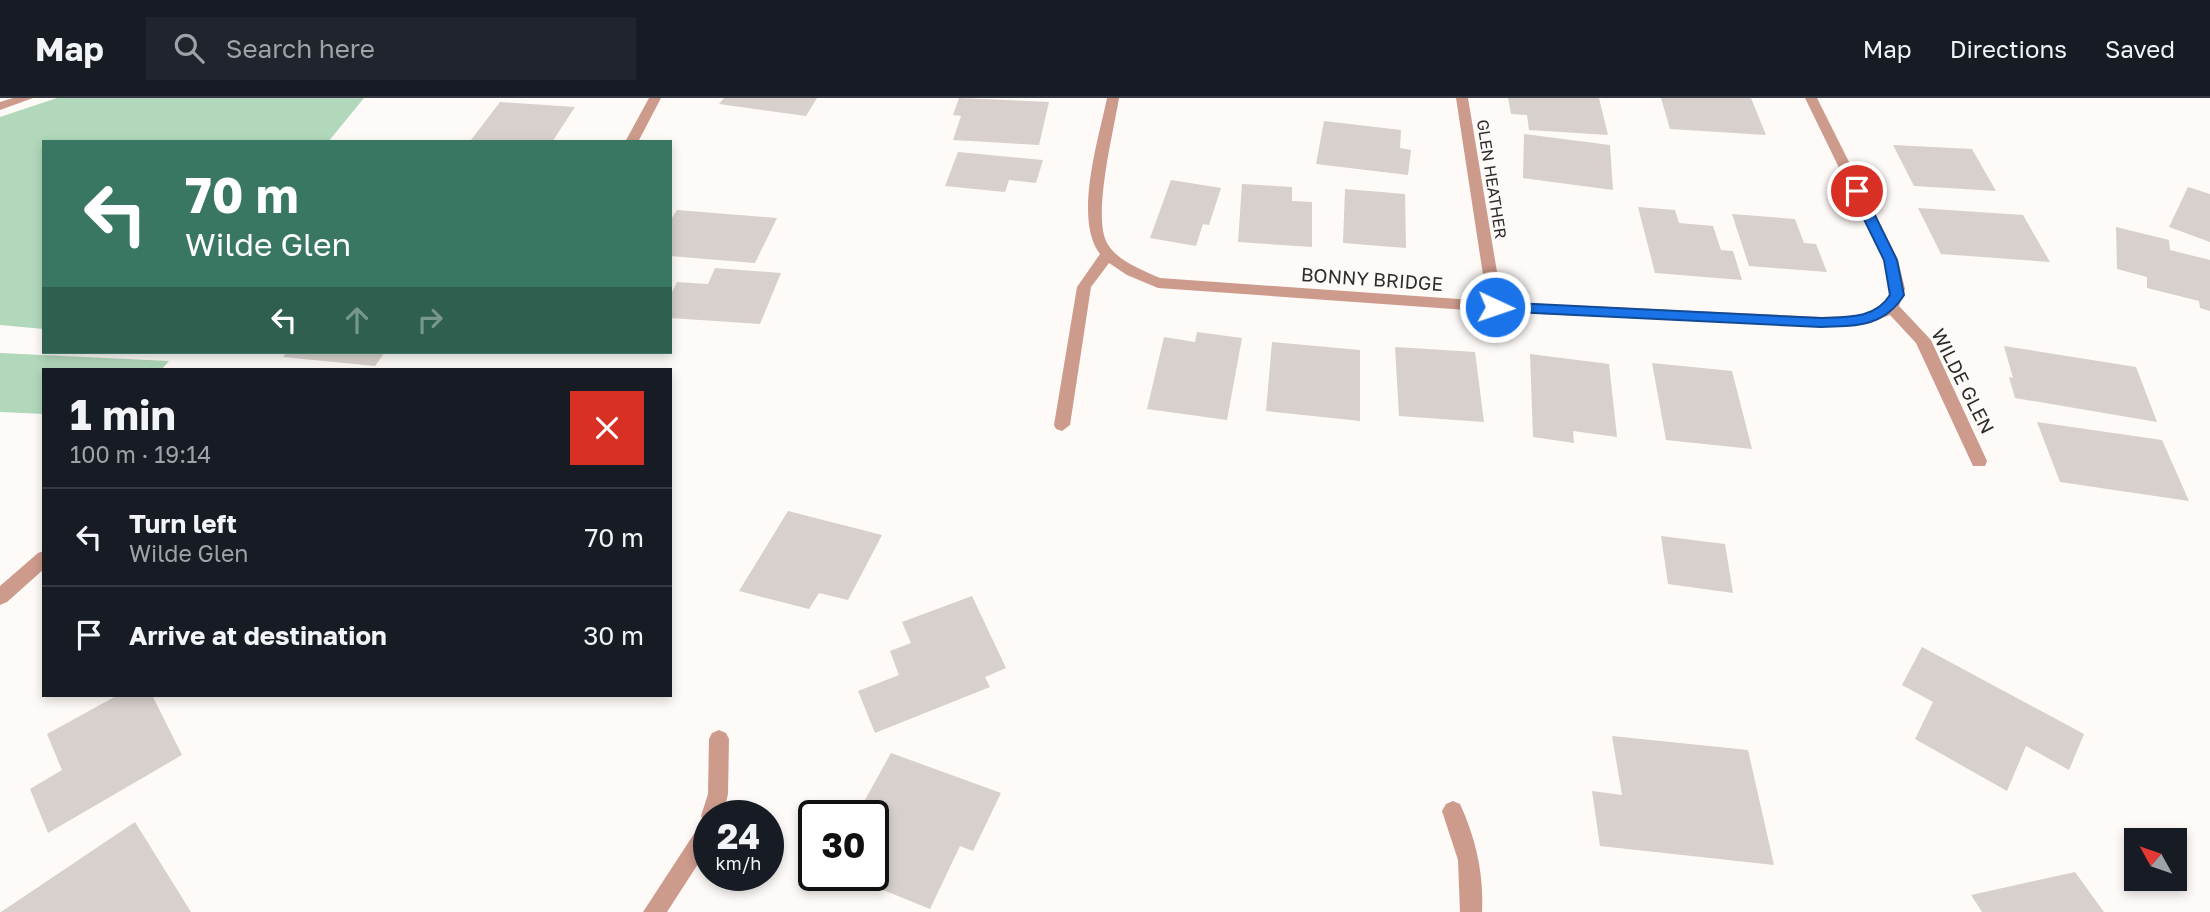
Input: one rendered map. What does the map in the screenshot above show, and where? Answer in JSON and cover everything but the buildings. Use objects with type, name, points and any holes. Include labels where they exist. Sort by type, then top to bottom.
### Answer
[{"type":"street","points":[[0,106],[27,98]]},
{"type":"street","points":[[632,140],[655,98]]},
{"type":"street","points":[[1062,425],[1084,287],[1108,253],[1098,240],[1096,223],[1113,98]]},
{"type":"street","name":"GLEN HEATHER","points":[[1462,98],[1495,307]]},
{"type":"street","points":[[1811,98],[1891,260],[1897,295],[1890,306]]},
{"type":"street","name":"BONNY BRIDGE","points":[[1108,253],[1132,272],[1158,283],[1495,307],[1821,323],[1858,321],[1879,314],[1890,306]]},
{"type":"street","name":"WILDE GLEN","points":[[1890,306],[1923,340],[1979,461]]},
{"type":"street","points":[[0,597],[42,560]]},
{"type":"street","points":[[716,800],[719,739]]},
{"type":"street","points":[[1453,811],[1466,847],[1474,884],[1471,912]]},
{"type":"street","points":[[654,912],[693,852]]},
{"type":"green space","points":[[57,98],[364,98],[330,140],[42,140],[42,329],[0,325],[0,117]]},
{"type":"green space","points":[[0,353],[169,361],[163,368],[42,368],[42,414],[0,412]]},
{"type":"route","points":[[1495,307],[1821,323],[1858,321],[1879,314],[1890,306],[1897,295],[1891,260],[1857,191]]}]
